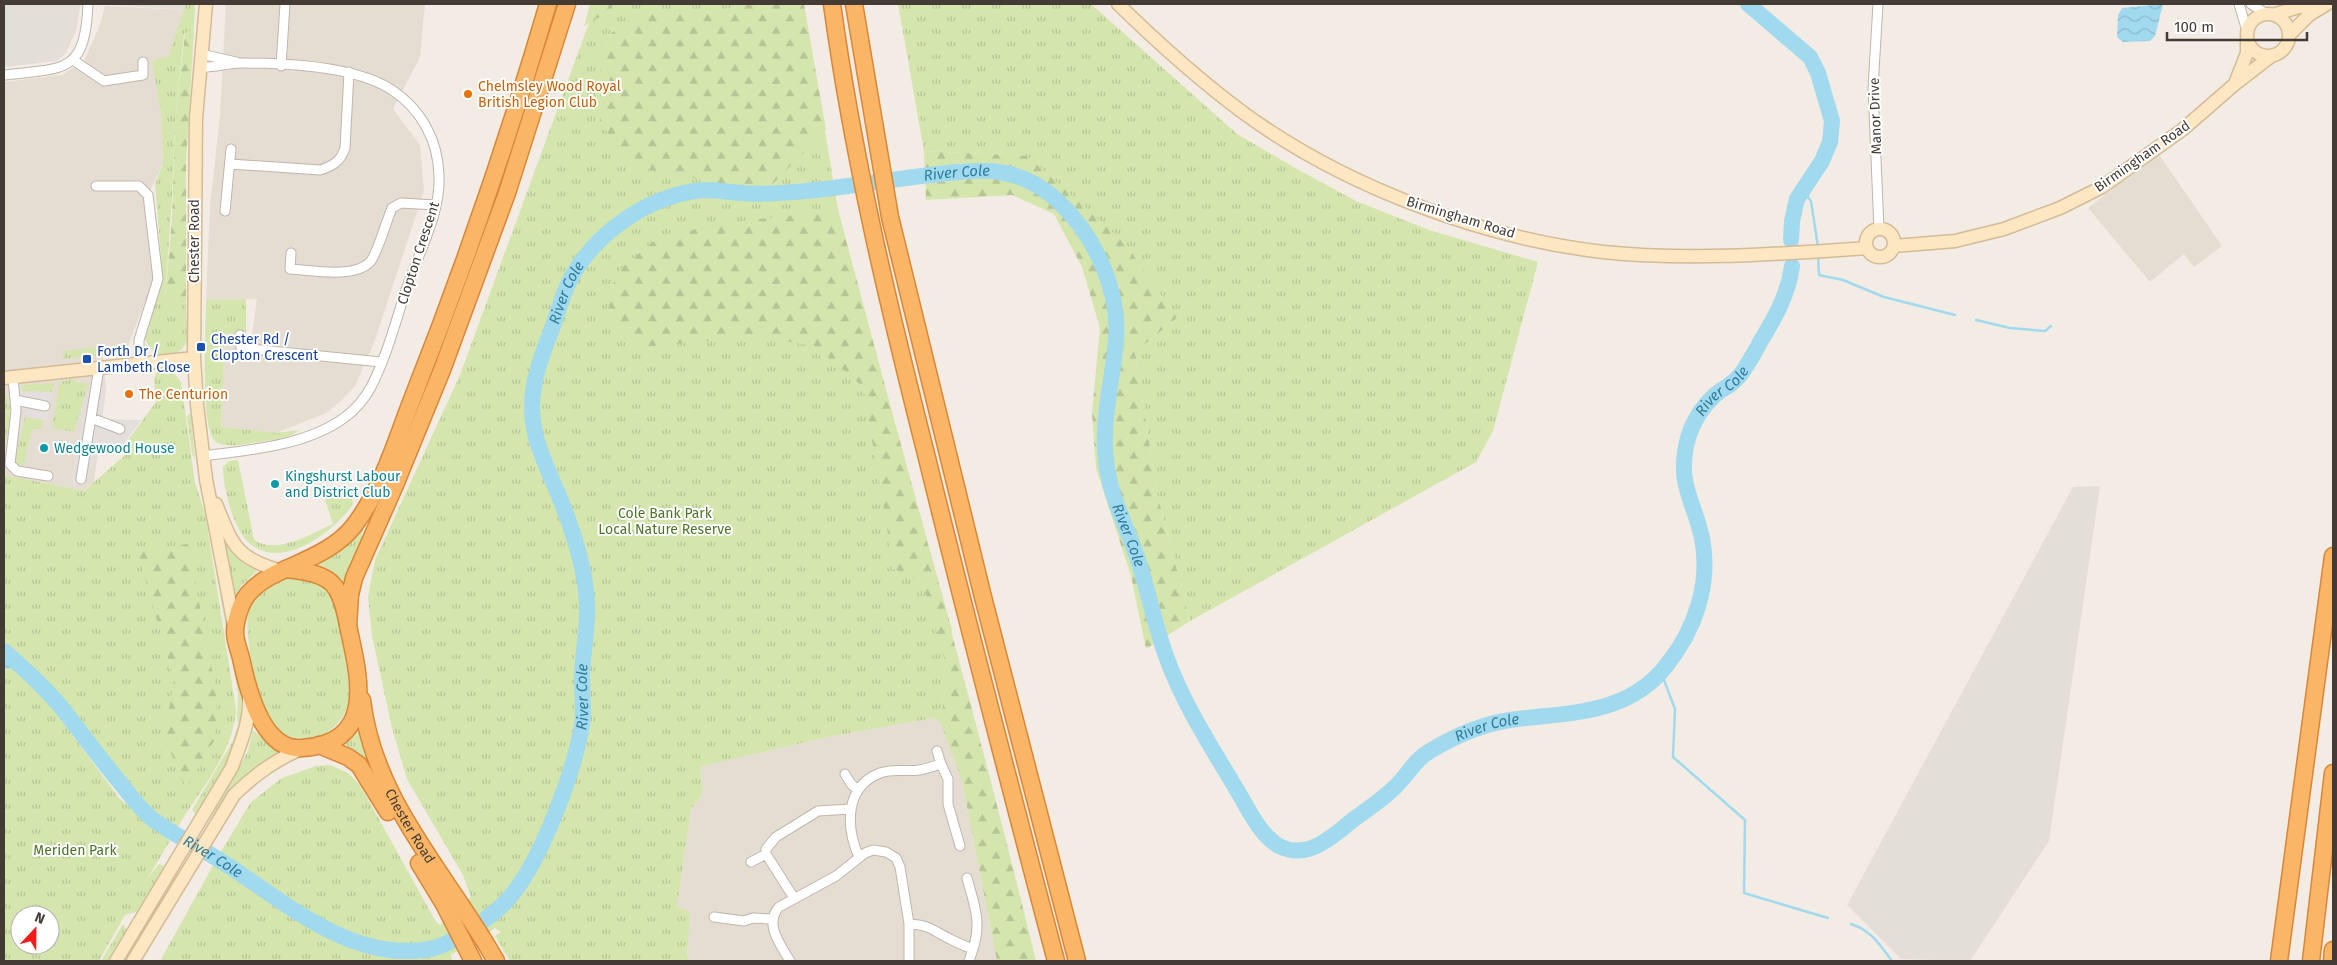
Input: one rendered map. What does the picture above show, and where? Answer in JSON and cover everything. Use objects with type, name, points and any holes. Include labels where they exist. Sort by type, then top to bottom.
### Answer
[{"type":"highway","points":[[284,570],[315,574],[335,587],[348,626],[359,676],[358,706],[350,726],[333,740],[300,749],[283,744],[271,733],[262,723],[248,694],[235,632],[241,605],[250,592],[263,580],[336,543],[352,528],[379,482],[425,366],[492,185],[548,4]]},
{"type":"highway","points":[[348,626],[350,596],[354,578],[395,485],[449,351],[507,193],[567,4]]},
{"type":"highway","points":[[832,4],[869,218],[962,603],[1056,961]]},
{"type":"highway","points":[[854,4],[890,216],[983,597],[1077,961]]},
{"type":"highway","points":[[2279,961],[2333,556]]},
{"type":"highway","name":"Chester Road","points":[[359,676],[369,736],[388,790],[449,901],[470,955]]},
{"type":"highway","name":"Chester Road","points":[[319,745],[348,757],[359,765],[449,901],[483,938],[496,961]]},
{"type":"highway","points":[[2311,961],[2333,773]]},
{"type":"highway","points":[[2332,961],[2333,950]]},
{"type":"main road","name":"Chester Road","points":[[206,4],[200,67],[195,162],[194,358],[206,479],[235,632]]},
{"type":"main road","name":"Birmingham Road","points":[[1118,4],[1168,52],[1246,115],[1313,157],[1359,181],[1411,203],[1470,222],[1562,246],[1604,252],[1675,256],[1751,255],[1866,248]]},
{"type":"main road","points":[[2322,4],[2271,13],[2253,19],[2247,35],[2255,52],[2261,56],[2270,57],[2280,52],[2289,35],[2308,16],[2327,4]]},
{"type":"main road","points":[[2271,13],[2283,20],[2289,35]]},
{"type":"main road","name":"Birmingham Road","points":[[2235,84],[2248,53],[2247,35]]},
{"type":"main road","name":"Birmingham Road","points":[[1894,246],[1955,241],[2004,229],[2060,208],[2102,187],[2182,130],[2235,84],[2270,57]]},
{"type":"main road","points":[[1879,229],[1892,234],[1894,246],[1892,252],[1884,257],[1874,256],[1866,248],[1868,236],[1879,229]]},
{"type":"main road","points":[[8,377],[194,358]]},
{"type":"main road","name":"Chester Road","points":[[206,479],[236,548],[246,558],[284,570]]},
{"type":"main road","points":[[116,961],[169,869],[232,767],[250,712],[248,694]]},
{"type":"main road","points":[[133,961],[234,794],[250,778],[285,755],[300,749]]},
{"type":"street","points":[[4,75],[58,69],[72,60],[84,46],[87,33],[88,4]]},
{"type":"street","points":[[281,66],[285,4]]},
{"type":"street","name":"Manor Drive","points":[[1878,4],[1873,88],[1879,229]]},
{"type":"street","points":[[2239,4],[2247,35]]},
{"type":"street","points":[[2251,4],[2271,13]]},
{"type":"street","name":"Clopton Crescent","points":[[201,54],[216,56],[239,63]]},
{"type":"street","points":[[72,60],[104,81],[143,75],[143,62]]},
{"type":"street","name":"Clopton Crescent","points":[[200,67],[239,63],[281,66],[349,72],[374,81],[402,98],[426,125],[432,137],[439,176],[435,205],[381,362],[365,396],[345,417],[332,425],[294,440],[203,456]]},
{"type":"street","points":[[230,164],[320,170],[330,167],[337,162],[342,157],[345,148],[349,72]]},
{"type":"street","points":[[225,210],[231,149]]},
{"type":"street","points":[[96,186],[139,186],[148,195],[158,279],[139,340],[139,364]]},
{"type":"street","points":[[292,253],[290,268],[347,272],[358,270],[371,262],[392,208],[401,203],[435,205]]},
{"type":"street","points":[[240,335],[241,348],[360,358],[381,362]]},
{"type":"street","points":[[81,480],[99,368]]},
{"type":"street","points":[[8,377],[15,400],[16,411],[7,456],[10,464],[17,471],[48,476]]},
{"type":"street","points":[[15,400],[45,406]]},
{"type":"street","points":[[91,418],[120,429]]},
{"type":"street","points":[[937,751],[948,779],[948,804],[960,846]]},
{"type":"street","points":[[859,857],[851,840],[851,809],[858,790],[865,782],[879,773],[892,770],[920,770],[942,764]]},
{"type":"street","points":[[845,774],[851,784],[858,790]]},
{"type":"street","points":[[794,898],[766,854],[766,849],[776,837],[818,811],[851,809]]},
{"type":"street","points":[[790,961],[773,930],[771,919],[779,906],[836,876],[859,857],[873,850],[886,852],[896,858],[900,868],[908,924],[909,961]]},
{"type":"street","points":[[751,862],[766,854]]},
{"type":"street","points":[[967,878],[977,916],[978,933],[969,961]]},
{"type":"street","points":[[714,917],[744,921],[753,918],[771,919]]},
{"type":"street","points":[[908,924],[925,925],[933,928],[950,940],[973,949]]},
{"type":"shaded area","points":[[4,4],[81,4],[76,31],[66,53],[57,61],[4,67]]},
{"type":"shaded area","points":[[99,4],[186,4],[185,10]]},
{"type":"shaded area","points":[[226,4],[425,4],[420,57],[393,109],[420,145],[424,191],[374,343],[355,386],[341,401],[326,413],[276,433],[221,427],[225,334],[252,335],[257,299],[206,300],[210,207],[220,115]]},
{"type":"shaded area","points":[[105,6],[185,10],[168,56],[161,113],[163,164],[148,195],[154,278],[126,351],[103,356],[106,389],[94,482],[83,491],[4,475],[4,82],[62,75],[84,61],[100,25]]},
{"type":"shaded area","points":[[2158,153],[2222,246],[2194,267],[2184,254],[2150,282],[2088,208]]},
{"type":"shaded area","points":[[89,386],[106,389],[102,419],[141,420],[119,451],[99,446],[88,480],[84,485],[70,484]]},
{"type":"shaded area","points":[[21,391],[52,392],[48,421],[25,417]]},
{"type":"shaded area","points":[[2100,486],[2049,841],[1970,961],[1901,959],[1847,905],[2073,487]]},
{"type":"shaded area","points":[[934,718],[941,724],[962,781],[997,961],[689,961],[677,907],[691,808],[703,793],[700,767],[828,737]]},
{"type":"green space","points":[[186,4],[195,4],[194,29],[184,34],[175,123],[165,300],[186,304],[187,340],[178,352],[166,356],[154,351],[145,339],[163,280],[155,184],[163,164],[161,113],[152,61],[168,56]]},
{"type":"green space","points":[[590,4],[613,4],[611,10],[584,26]]},
{"type":"green space","name":"Cole Bank Park Local Nature Reserve","points":[[594,4],[804,4],[838,210],[952,630],[941,724],[934,718],[828,737],[700,767],[703,793],[691,809],[677,907],[690,912],[687,954],[689,961],[510,961],[495,936],[501,932],[495,928],[451,955],[452,961],[160,961],[220,853],[251,802],[282,778],[316,766],[330,765],[348,773],[360,785],[436,922],[440,925],[471,897],[463,875],[407,779],[392,728],[372,636],[368,597],[375,560],[460,375],[589,23]]},
{"type":"green space","points":[[750,4],[804,4],[826,130],[764,193],[740,193],[680,174],[636,168],[600,123],[601,41],[644,9],[694,15]]},
{"type":"green space","points":[[898,4],[1091,4],[1237,134],[1295,168],[1356,201],[1429,230],[1538,262],[1493,431],[1476,462],[1190,621],[1157,493],[1135,352],[1177,318],[1027,156],[924,151]]},
{"type":"green space","points":[[194,29],[186,162],[186,304],[165,300],[172,219],[175,123],[185,33]]},
{"type":"green space","points":[[924,151],[1027,156],[1125,243],[1177,318],[1135,352],[1157,493],[1190,621],[1146,649],[1131,576],[1096,468],[1092,413],[1100,328],[1082,267],[1054,214],[1012,195],[926,200]]},
{"type":"green space","points":[[838,210],[964,679],[1036,961],[997,961],[962,781],[941,724],[947,668],[922,581],[894,569],[863,387],[815,346],[759,337],[638,347],[621,337],[606,299],[620,269],[659,237],[725,223]]},
{"type":"green space","points":[[246,299],[246,334],[225,334],[221,427],[276,433],[300,430],[289,436],[277,439],[243,445],[223,445],[215,441],[210,432],[207,417],[205,375],[206,300]]},
{"type":"green space","points":[[95,347],[96,356],[64,359],[63,351]]},
{"type":"green space","points":[[158,369],[173,372],[181,382],[195,483],[205,513],[236,709],[234,726],[222,757],[177,828],[145,806],[64,703],[42,678],[4,644],[4,475],[84,491],[124,456],[123,447],[156,402],[154,379]]},
{"type":"green space","points":[[76,379],[76,383],[88,383],[74,432],[52,428],[60,382]]},
{"type":"green space","points":[[54,383],[52,392],[21,391],[22,385]]},
{"type":"green space","points":[[4,391],[10,412],[4,447]]},
{"type":"green space","points":[[191,413],[195,461],[192,453],[187,416]]},
{"type":"green space","points":[[25,417],[43,420],[41,429],[32,429],[23,467],[15,459]]},
{"type":"green space","points":[[238,460],[254,540],[263,544],[273,545],[294,541],[333,524],[324,497],[351,490],[353,504],[333,526],[306,545],[291,551],[276,553],[262,551],[243,537],[227,496],[223,467],[229,461]]},
{"type":"green space","points":[[370,515],[361,535],[364,538],[347,587],[327,568],[314,563]]},
{"type":"green space","points":[[210,525],[241,699],[241,728],[237,721],[238,694],[208,526]]},
{"type":"green space","points":[[225,543],[239,559],[258,570],[241,586],[235,599]]},
{"type":"green space","points":[[188,544],[217,696],[215,739],[186,788],[164,736],[174,680],[137,550]]},
{"type":"green space","points":[[291,578],[312,582],[321,586],[329,593],[341,629],[350,680],[349,703],[344,715],[327,732],[317,737],[306,739],[294,738],[283,733],[272,724],[267,716],[257,688],[248,638],[248,614],[254,600],[270,585]]},
{"type":"green space","name":"Meriden Park","points":[[12,667],[27,678],[46,699],[119,798],[170,841],[147,879],[159,864],[165,867],[139,911],[125,915],[99,961],[4,961],[4,669]]},
{"type":"green space","points":[[359,727],[385,787],[338,746],[350,739]]},
{"type":"green space","points":[[237,728],[240,734],[235,749],[196,814],[192,810],[233,741]]},
{"type":"green space","points":[[253,730],[271,746],[285,752],[261,765],[242,780],[226,797],[210,819],[248,751]]},
{"type":"green space","points":[[176,873],[179,875],[127,961],[123,961]]},
{"type":"green space","points":[[123,924],[127,931],[109,961],[101,961]]},
{"type":"water","points":[[2163,4],[2155,36],[2150,41],[2123,42],[2117,37],[2118,15],[2122,8]]},
{"type":"water","points":[[4,644],[27,665],[4,669]]},
{"type":"waterway","name":"River Cole","points":[[1748,4],[1810,57],[1818,73],[1832,121],[1830,142],[1822,161],[1797,199],[1792,221],[1791,240]]},
{"type":"waterway","name":"River Cole","points":[[4,651],[51,695],[137,804],[159,824],[224,863],[293,910],[343,937],[369,946],[396,951],[424,950],[448,943],[496,911],[522,881],[555,815],[572,767],[582,725],[582,674],[587,614],[585,580],[572,530],[540,451],[533,422],[532,408],[534,383],[541,358],[566,290],[580,264],[590,250],[616,226],[660,200],[676,195],[710,190],[755,194],[782,193],[948,173],[993,171],[1032,182],[1059,202],[1084,231],[1102,265],[1114,303],[1116,321],[1115,355],[1105,430],[1108,473],[1114,497],[1141,569],[1166,656],[1199,726],[1261,829],[1279,846],[1290,850],[1310,849],[1329,839],[1380,800],[1400,782],[1424,755],[1448,741],[1479,728],[1500,722],[1574,713],[1615,703],[1633,694],[1650,682],[1666,666],[1693,622],[1702,589],[1704,572],[1702,538],[1685,479],[1684,467],[1688,438],[1695,420],[1706,404],[1738,378],[1750,359],[1780,307],[1792,266]]},
{"type":"waterway","points":[[1802,190],[1811,201],[1818,247]]},
{"type":"waterway","points":[[1818,255],[1819,275],[1843,280],[1884,297],[1955,315]]},
{"type":"waterway","points":[[1976,320],[2010,328],[2045,331],[2051,326]]},
{"type":"waterway","points":[[1661,672],[1675,709],[1673,757],[1745,820],[1744,893],[1828,918]]},
{"type":"waterway","points":[[1851,924],[1870,934],[1892,961]]},
{"type":"place","name":"Chelmsley Wood Royal British Legion Club","points":[[468,94]]},
{"type":"place","name":"Chester Rd / Clopton Crescent","points":[[201,347]]},
{"type":"place","name":"Forth Dr / Lambeth Close","points":[[87,359]]},
{"type":"place","name":"The Centurion","points":[[129,394]]},
{"type":"place","name":"Wedgewood House","points":[[44,448]]},
{"type":"place","name":"Kingshurst Labour and District Club","points":[[275,484]]}]
